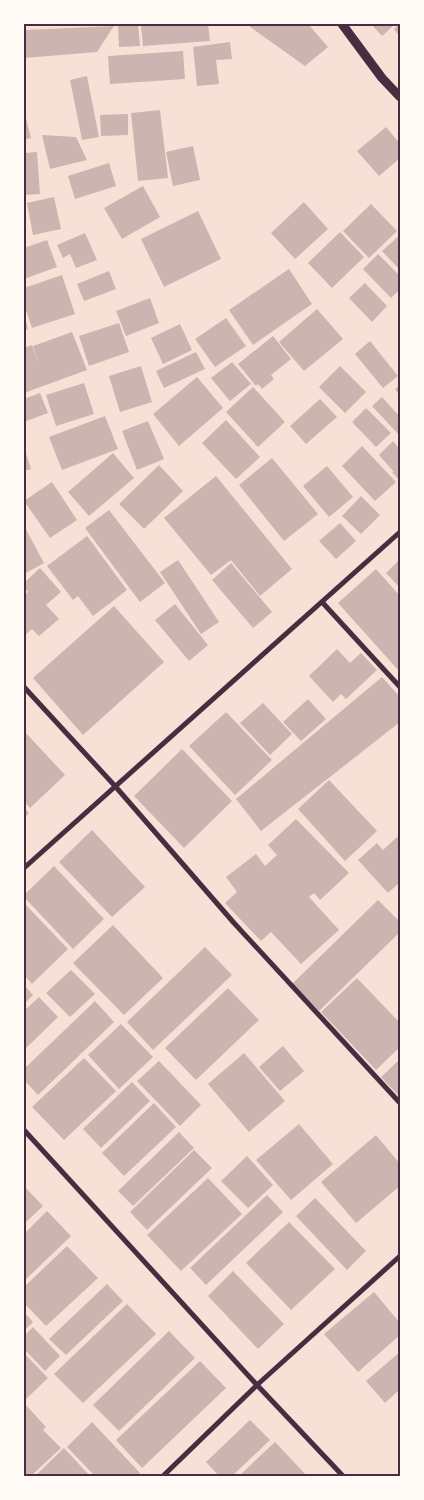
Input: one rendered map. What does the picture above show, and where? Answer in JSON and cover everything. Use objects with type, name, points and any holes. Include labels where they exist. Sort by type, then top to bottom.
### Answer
[{"type":"street","points":[[342,24],[382,78],[400,97]]},
{"type":"street","points":[[24,868],[400,532]]},
{"type":"street","points":[[322,602],[400,687]]},
{"type":"street","points":[[24,687],[115,786],[234,923],[400,1103]]},
{"type":"street","points":[[24,1130],[257,1385],[343,1476]]},
{"type":"street","points":[[163,1476],[257,1385],[400,1256]]},
{"type":"building","points":[[138,24],[140,46],[119,47],[118,25]]},
{"type":"building","points":[[208,24],[210,41],[143,46],[141,25]]},
{"type":"building","points":[[246,24],[308,24],[328,47],[305,66]]},
{"type":"building","points":[[371,24],[395,24],[382,36]]},
{"type":"building","points":[[400,24],[400,37],[394,29]]},
{"type":"building","points":[[114,26],[97,52],[24,58],[24,30]]},
{"type":"building","points":[[230,42],[232,59],[216,60],[219,84],[197,86],[193,47]]},
{"type":"building","points":[[183,51],[185,79],[110,84],[108,56]]},
{"type":"building","points":[[87,76],[99,137],[82,140],[70,80]]},
{"type":"building","points":[[24,110],[31,138],[24,140]]},
{"type":"building","points":[[160,110],[168,178],[138,181],[131,113]]},
{"type":"building","points":[[128,114],[128,135],[101,136],[100,115]]},
{"type":"building","points":[[386,127],[400,144],[400,158],[379,176],[357,151]]},
{"type":"building","points":[[42,135],[76,137],[87,160],[50,169]]},
{"type":"building","points":[[193,146],[200,180],[173,186],[166,152]]},
{"type":"building","points":[[37,152],[40,194],[24,195],[24,153]]},
{"type":"building","points":[[109,163],[116,186],[75,199],[68,176]]},
{"type":"building","points":[[143,186],[160,217],[122,239],[104,208]]},
{"type":"building","points":[[54,197],[61,229],[33,235],[27,203]]},
{"type":"building","points":[[304,202],[328,229],[295,259],[271,233]]},
{"type":"building","points":[[371,204],[397,231],[369,258],[343,231]]},
{"type":"building","points":[[198,211],[221,259],[164,287],[141,239]]},
{"type":"building","points":[[340,232],[364,257],[332,288],[308,263]]},
{"type":"building","points":[[85,233],[97,260],[76,268],[70,254],[63,258],[57,245]]},
{"type":"building","points":[[400,235],[400,270],[382,251]]},
{"type":"building","points":[[47,240],[57,267],[24,279],[24,248]]},
{"type":"building","points":[[378,254],[400,276],[400,289],[391,298],[363,269]]},
{"type":"building","points":[[289,269],[312,304],[253,345],[229,310]]},
{"type":"building","points":[[109,271],[116,289],[84,301],[77,284]]},
{"type":"building","points":[[62,275],[75,314],[32,328],[24,304],[24,288]]},
{"type":"building","points":[[365,283],[387,306],[372,322],[349,298]]},
{"type":"building","points":[[150,298],[159,323],[126,336],[116,311]]},
{"type":"building","points":[[317,309],[343,339],[304,371],[279,342]]},
{"type":"building","points":[[24,314],[28,329],[24,330]]},
{"type":"building","points":[[226,318],[246,346],[215,367],[195,339]]},
{"type":"building","points":[[119,323],[129,352],[89,366],[79,336]]},
{"type":"building","points":[[180,324],[192,350],[163,364],[151,338]]},
{"type":"building","points":[[72,332],[87,370],[24,393],[24,348],[32,345],[39,365],[33,346]]},
{"type":"building","points":[[273,336],[291,359],[271,375],[274,379],[262,389],[258,384],[256,386],[238,364]]},
{"type":"building","points":[[370,341],[398,376],[383,388],[355,354]]},
{"type":"building","points":[[196,352],[205,369],[164,388],[156,371]]},
{"type":"building","points":[[232,362],[251,384],[230,401],[211,378]]},
{"type":"building","points":[[141,366],[152,402],[120,412],[109,376]]},
{"type":"building","points":[[340,366],[366,392],[345,413],[319,387]]},
{"type":"building","points":[[197,377],[223,408],[179,446],[153,414]]},
{"type":"building","points":[[84,383],[94,414],[56,426],[46,395]]},
{"type":"building","points":[[400,385],[400,396],[395,389]]},
{"type":"building","points":[[253,387],[285,422],[258,447],[226,412]]},
{"type":"building","points":[[40,393],[48,413],[24,422],[24,399]]},
{"type":"building","points":[[382,397],[400,417],[400,436],[372,406]]},
{"type":"building","points":[[320,399],[337,417],[306,444],[290,426]]},
{"type":"building","points":[[366,408],[391,433],[376,447],[352,422]]},
{"type":"building","points":[[105,416],[118,449],[62,470],[49,437]]},
{"type":"building","points":[[226,420],[260,457],[236,479],[202,443]]},
{"type":"building","points":[[148,421],[164,459],[137,470],[122,431]]},
{"type":"building","points":[[393,441],[400,450],[400,481],[379,455]]},
{"type":"building","points":[[362,446],[396,482],[375,501],[342,466]]},
{"type":"building","points":[[24,447],[31,469],[24,471]]},
{"type":"building","points":[[113,453],[134,478],[89,516],[68,492]]},
{"type":"building","points":[[272,458],[318,514],[284,541],[239,485]]},
{"type":"building","points":[[159,465],[183,491],[144,529],[119,504]]},
{"type":"building","points":[[327,466],[353,497],[329,517],[303,486]]},
{"type":"building","points":[[216,476],[292,569],[260,596],[231,560],[211,575],[164,518]]},
{"type":"building","points":[[52,482],[77,520],[50,538],[24,501]]},
{"type":"building","points":[[361,496],[380,515],[361,534],[342,516]]},
{"type":"building","points":[[109,510],[165,583],[140,602],[85,528]]},
{"type":"building","points":[[340,523],[356,541],[336,559],[319,541]]},
{"type":"building","points":[[24,526],[44,563],[24,574]]},
{"type":"building","points":[[87,536],[127,590],[93,616],[78,596],[73,600],[47,566]]},
{"type":"building","points":[[400,559],[400,588],[386,573]]},
{"type":"building","points":[[178,560],[219,622],[201,634],[160,572]]},
{"type":"building","points":[[231,563],[272,612],[253,628],[212,580]]},
{"type":"building","points":[[40,568],[61,592],[46,605],[59,619],[39,636],[32,629],[24,636],[24,595],[28,592],[24,587],[24,583]]},
{"type":"building","points":[[376,569],[400,596],[400,672],[338,603]]},
{"type":"building","points":[[175,604],[208,645],[189,661],[155,620]]},
{"type":"building","points":[[114,606],[164,662],[83,735],[33,678]]},
{"type":"building","points":[[337,649],[350,663],[361,653],[377,670],[346,699],[341,694],[333,702],[309,676]]},
{"type":"building","points":[[382,677],[400,697],[400,722],[261,831],[236,799]]},
{"type":"building","points":[[308,699],[326,719],[301,741],[283,722]]},
{"type":"building","points":[[263,703],[292,734],[270,755],[240,723]]},
{"type":"building","points":[[226,712],[272,760],[235,795],[189,746]]},
{"type":"building","points":[[24,731],[65,775],[30,808],[24,801]]},
{"type":"building","points":[[182,749],[232,801],[184,848],[134,796]]},
{"type":"building","points":[[329,780],[377,831],[345,861],[298,809]]},
{"type":"building","points":[[24,808],[29,813],[24,818]]},
{"type":"building","points":[[296,819],[349,873],[320,900],[314,893],[309,897],[339,930],[301,964],[271,932],[261,941],[225,903],[237,892],[226,877],[256,854],[265,866],[277,855],[268,845]]},
{"type":"building","points":[[92,830],[145,887],[112,917],[59,862]]},
{"type":"building","points":[[397,837],[400,841],[400,864],[398,866],[400,868],[400,882],[388,893],[358,860],[377,843],[383,850]]},
{"type":"building","points":[[54,866],[104,919],[73,949],[24,897]]},
{"type":"building","points":[[378,900],[400,922],[400,932],[319,1011],[292,984]]},
{"type":"building","points":[[24,903],[68,949],[32,984],[24,975]]},
{"type":"building","points":[[113,925],[163,978],[124,1015],[73,963]]},
{"type":"building","points":[[205,947],[232,975],[153,1050],[127,1022]]},
{"type":"building","points":[[71,970],[95,994],[70,1017],[46,993]]},
{"type":"building","points":[[357,978],[400,1023],[400,1047],[376,1070],[321,1012]]},
{"type":"building","points":[[24,985],[33,995],[24,1004]]},
{"type":"building","points":[[228,988],[259,1020],[196,1080],[165,1048]]},
{"type":"building","points":[[39,997],[58,1017],[24,1050],[24,1011]]},
{"type":"building","points":[[95,1001],[114,1022],[38,1095],[24,1080],[24,1069]]},
{"type":"building","points":[[121,1024],[153,1057],[119,1089],[88,1055]]},
{"type":"building","points":[[283,1046],[304,1071],[280,1091],[259,1067]]},
{"type":"building","points":[[244,1053],[285,1101],[249,1132],[208,1084]]},
{"type":"building","points":[[84,1058],[116,1091],[64,1140],[32,1107]]},
{"type":"building","points":[[400,1059],[400,1097],[381,1077]]},
{"type":"building","points":[[159,1061],[201,1105],[180,1126],[137,1081]]},
{"type":"building","points":[[132,1082],[150,1101],[101,1148],[83,1129]]},
{"type":"building","points":[[154,1103],[176,1127],[124,1176],[102,1153]]},
{"type":"building","points":[[299,1124],[333,1164],[291,1200],[256,1160]]},
{"type":"building","points":[[179,1132],[194,1148],[133,1206],[118,1191]]},
{"type":"building","points":[[376,1135],[400,1164],[400,1186],[356,1223],[321,1182]]},
{"type":"building","points":[[194,1150],[212,1168],[147,1230],[130,1212]]},
{"type":"building","points":[[247,1156],[273,1185],[248,1208],[221,1181]]},
{"type":"building","points":[[208,1178],[242,1214],[181,1271],[147,1235]]},
{"type":"building","points":[[24,1186],[43,1206],[24,1224]]},
{"type":"building","points":[[267,1195],[283,1212],[206,1285],[190,1268]]},
{"type":"building","points":[[315,1198],[366,1251],[347,1270],[296,1216]]},
{"type":"building","points":[[47,1211],[71,1236],[24,1281],[24,1234]]},
{"type":"building","points":[[289,1222],[335,1269],[291,1310],[246,1263]]},
{"type":"building","points":[[67,1246],[98,1278],[46,1326],[24,1303],[24,1287]]},
{"type":"building","points":[[233,1271],[284,1324],[258,1349],[208,1296]]},
{"type":"building","points":[[107,1284],[123,1301],[66,1355],[49,1339]]},
{"type":"building","points":[[374,1292],[400,1323],[400,1335],[358,1372],[324,1334]]},
{"type":"building","points":[[127,1304],[156,1334],[83,1403],[54,1374]]},
{"type":"building","points":[[24,1312],[33,1322],[24,1331]]},
{"type":"building","points":[[33,1327],[60,1356],[45,1371],[24,1349],[24,1336]]},
{"type":"building","points":[[169,1331],[195,1358],[119,1431],[93,1405]]},
{"type":"building","points":[[400,1352],[400,1389],[385,1403],[366,1381]]},
{"type":"building","points":[[24,1353],[48,1378],[26,1399],[24,1397]]},
{"type":"building","points":[[200,1361],[226,1388],[142,1468],[116,1440]]},
{"type":"building","points":[[24,1403],[46,1427],[43,1430],[61,1448],[31,1476],[24,1476]]},
{"type":"building","points":[[250,1420],[270,1440],[232,1476],[219,1476],[206,1462]]},
{"type":"building","points":[[92,1422],[140,1473],[137,1476],[95,1476],[67,1447]]},
{"type":"building","points":[[275,1442],[307,1476],[239,1476]]},
{"type":"building","points":[[64,1448],[90,1476],[35,1476]]}]
